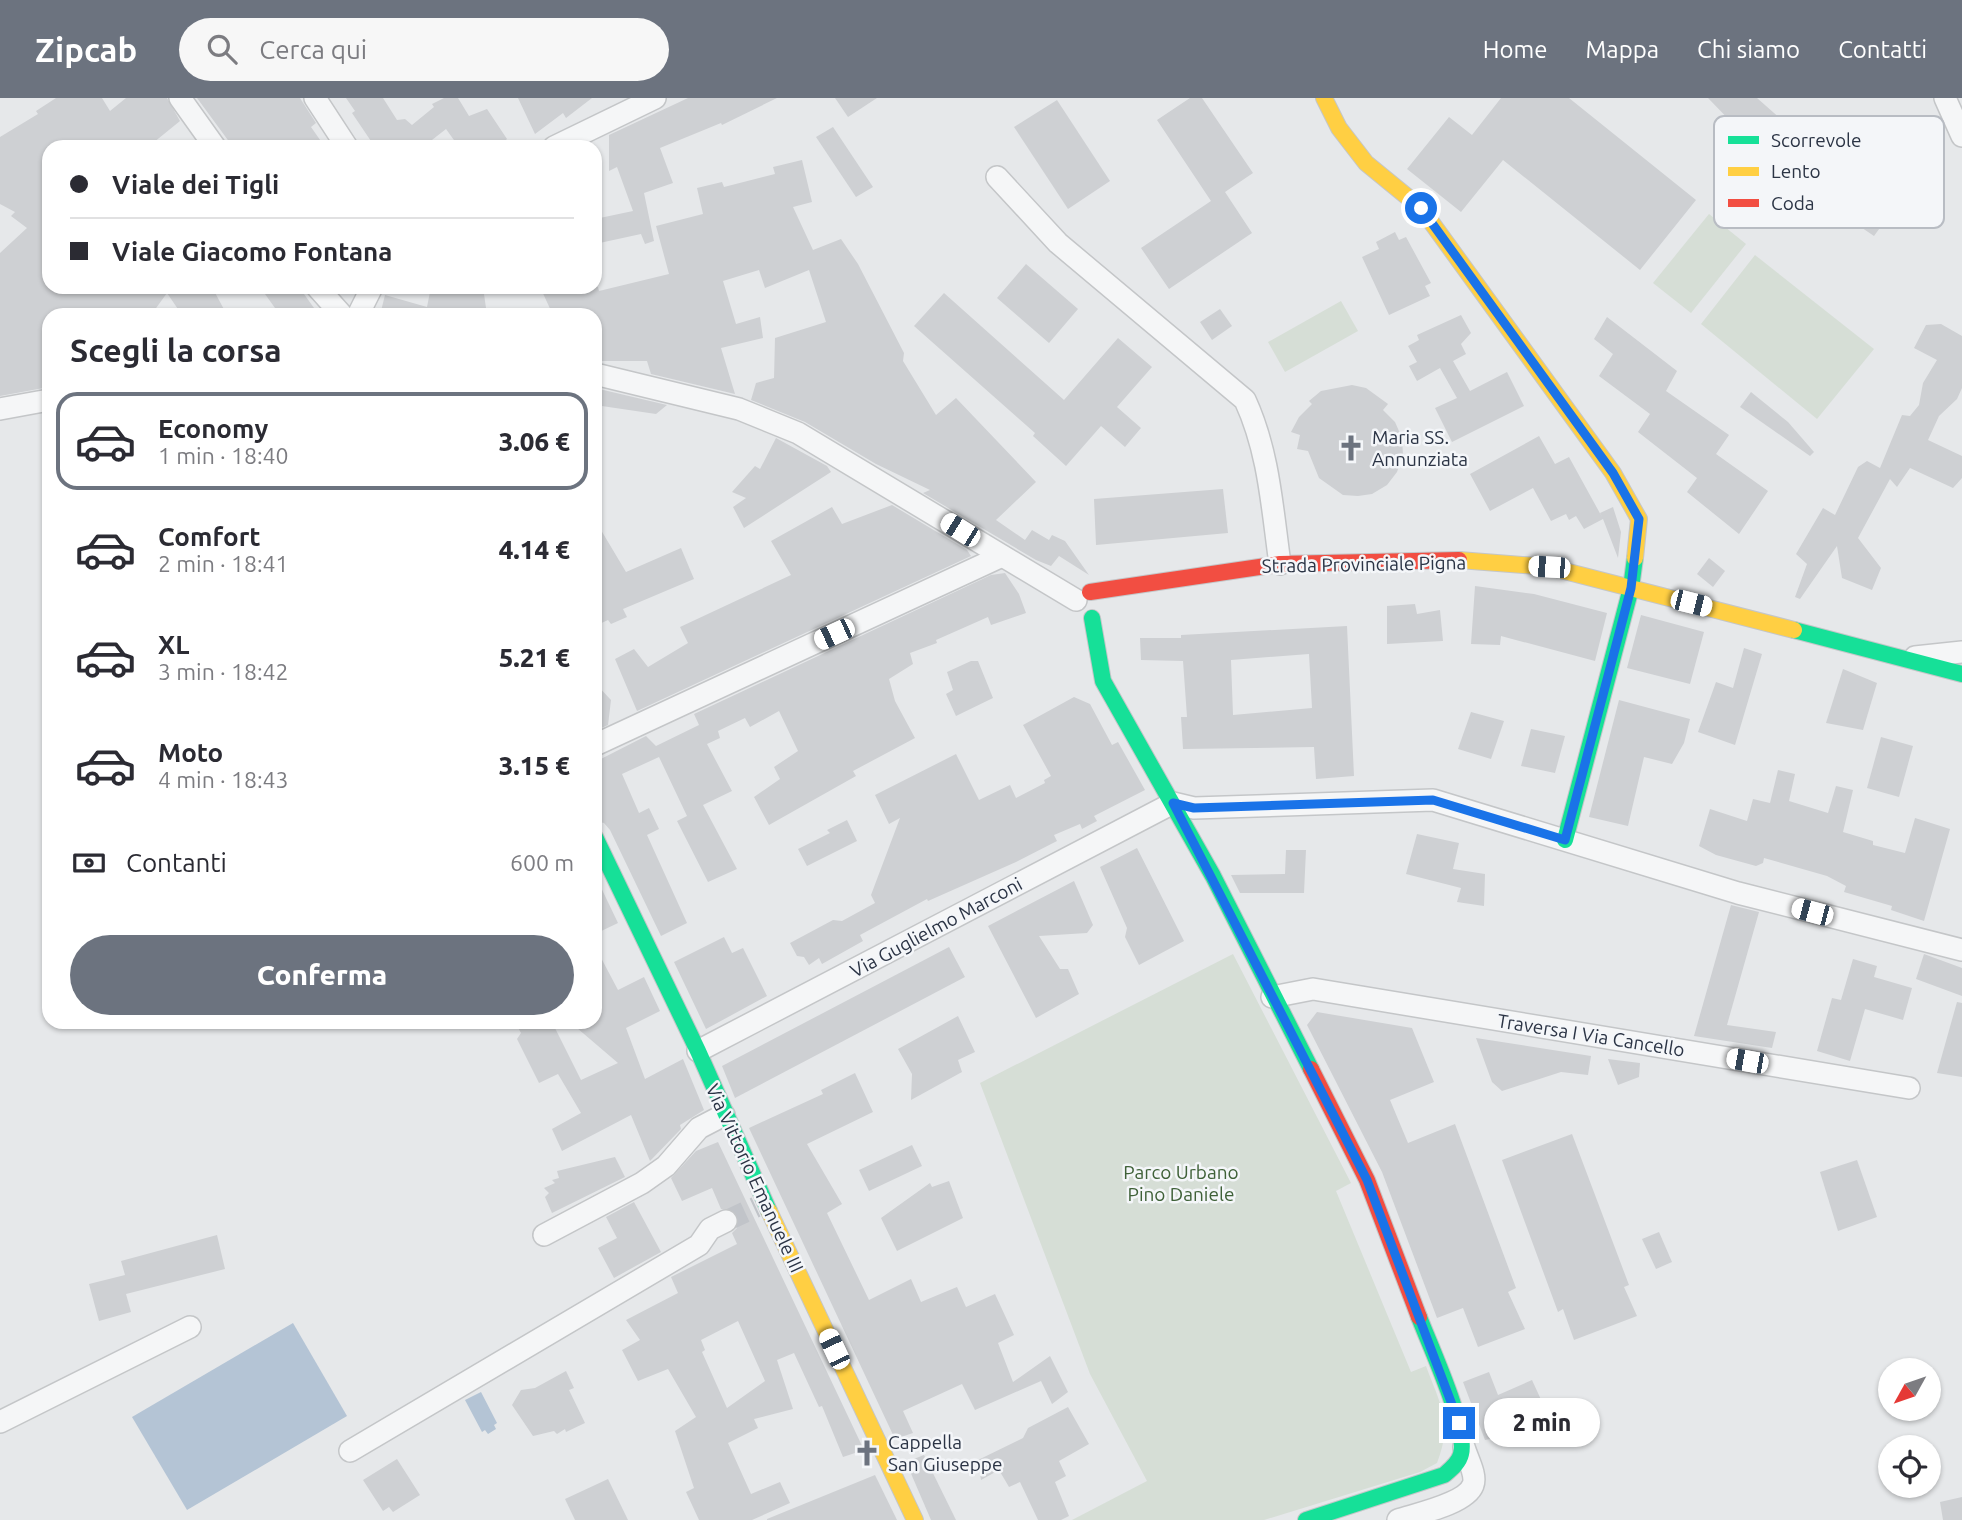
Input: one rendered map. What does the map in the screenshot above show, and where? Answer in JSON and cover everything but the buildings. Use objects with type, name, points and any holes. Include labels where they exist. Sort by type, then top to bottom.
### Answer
[{"type":"street","points":[[180,98],[210,140]]},
{"type":"street","points":[[315,98],[342,140]]},
{"type":"street","points":[[566,140],[625,104],[655,98]]},
{"type":"street","points":[[1324,98],[1339,128],[1366,163],[1421,208],[1613,473],[1639,519],[1631,588],[1565,840]]},
{"type":"street","points":[[1945,98],[1962,136]]},
{"type":"street","points":[[997,177],[1058,243],[1245,400],[1258,429],[1266,457],[1280,564]]},
{"type":"street","points":[[323,294],[336,308]]},
{"type":"street","points":[[602,376],[727,405],[798,433],[1002,556],[1083,596],[1075,608],[1079,615],[1091,618],[1103,681],[1173,803],[1367,1180],[1459,1423],[1474,1476],[1473,1485],[1467,1494],[1455,1502],[1398,1520]]},
{"type":"street","points":[[0,409],[42,401]]},
{"type":"street","points":[[602,742],[1002,556]]},
{"type":"street","name":"Strada Provinciale Pigna","points":[[1083,596],[1280,564],[1454,560],[1549,567],[1962,674]]},
{"type":"street","points":[[1908,658],[1962,652]]},
{"type":"street","points":[[1173,803],[1194,808],[1433,800],[1738,892],[1962,950]]},
{"type":"street","name":"Via Guglielmo Marconi","points":[[698,1051],[1173,803]]},
{"type":"street","name":"Via Vittorio Emanuele III","points":[[602,852],[698,1051],[761,1205],[915,1520]]},
{"type":"street","name":"Traversa I Via Cancello","points":[[1272,997],[1313,989],[1909,1088]]},
{"type":"street","points":[[544,1235],[642,1183],[666,1166],[699,1128],[724,1115]]},
{"type":"street","points":[[350,1451],[699,1245],[710,1229],[726,1221]]},
{"type":"street","points":[[0,1422],[190,1326]]},
{"type":"street","points":[[1306,1520],[1444,1475],[1456,1467],[1464,1447]]},
{"type":"green space","points":[[1709,214],[1714,218],[1714,228],[1726,228],[1746,244],[1691,313],[1653,283]]},
{"type":"green space","points":[[1755,255],[1874,349],[1817,419],[1701,324]]},
{"type":"green space","points":[[1341,301],[1358,331],[1285,372],[1268,342]]},
{"type":"green space","name":"Parco Urbano Pino Daniele","points":[[1233,954],[1351,1183],[1336,1191],[1411,1372],[1426,1366],[1443,1413],[1442,1449],[1437,1463],[1420,1472],[1264,1520],[1072,1520],[1147,1481],[1090,1374],[980,1083]]},
{"type":"water","points":[[293,1323],[347,1416],[187,1510],[132,1417]]},
{"type":"water","points":[[481,1392],[497,1423],[494,1425],[496,1429],[488,1434],[485,1430],[482,1432],[465,1400]]},
{"type":"tunnel","points":[[726,1221],[756,1207]]},
{"type":"traffic: fast","points":[[1565,840],[1631,588],[1635,558]]},
{"type":"traffic: fast","points":[[1092,618],[1103,681],[1213,876],[1311,1069]]},
{"type":"traffic: fast","points":[[1794,630],[1962,674]]},
{"type":"traffic: fast","points":[[602,852],[698,1051],[769,1211]]},
{"type":"traffic: fast","points":[[1306,1520],[1444,1475],[1458,1460],[1462,1442],[1454,1406],[1419,1317]]},
{"type":"traffic: slow","points":[[1324,98],[1339,128],[1366,163],[1421,208],[1613,473],[1639,519],[1635,558]]},
{"type":"traffic: slow","points":[[1459,560],[1549,567],[1794,630]]},
{"type":"traffic: slow","points":[[769,1211],[915,1520]]},
{"type":"traffic: jam","points":[[1090,592],[1280,564],[1459,560]]},
{"type":"traffic: jam","points":[[1311,1069],[1367,1180],[1419,1317]]},
{"type":"place","name":"Maria SS. Annunziata","points":[[1351,448]]},
{"type":"place","name":"Cappella San Giuseppe","points":[[867,1453]]},
{"type":"route","points":[[1421,208],[1613,473],[1639,519],[1631,588],[1565,840],[1433,800],[1194,808],[1173,803],[1213,876],[1268,990],[1367,1180],[1459,1423]]}]
